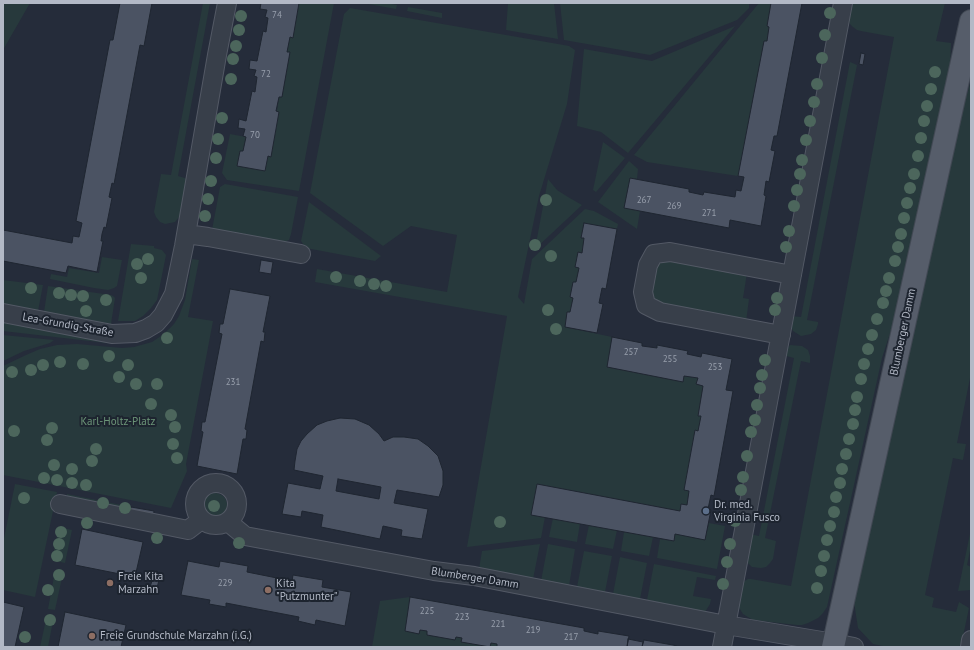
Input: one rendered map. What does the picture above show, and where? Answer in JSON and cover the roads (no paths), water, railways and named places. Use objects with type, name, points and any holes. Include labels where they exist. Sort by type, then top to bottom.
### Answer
[{"type":"main road","name":"Blumberger Damm","points":[[840,646],[971,21]]},
{"type":"street","name":"Lea-Grundig-Straße","points":[[3,313],[112,334],[135,333],[156,323],[163,316],[174,294],[186,234],[215,63],[228,3]]},
{"type":"street","points":[[722,647],[843,3]]},
{"type":"street","points":[[186,234],[301,254]]},
{"type":"street","points":[[780,335],[660,312],[646,305],[643,292],[648,265],[654,254],[670,252],[792,275]]},
{"type":"street","points":[[217,483],[230,488],[234,493],[237,499],[236,512],[233,518],[228,522],[215,526],[201,520],[196,510],[195,503],[196,497],[204,487],[217,483]]},
{"type":"street","points":[[60,504],[188,530],[201,520]]},
{"type":"street","name":"Blumberger Damm","points":[[228,522],[245,536],[434,572],[474,576],[840,646]]},
{"type":"street","points":[[970,647],[971,640]]},
{"type":"place","name":"Dr. med. Virginia Fusco","points":[[706,511]]},
{"type":"place","name":"Freie Kita Marzahn","points":[[110,583]]},
{"type":"place","name":"Kita \"Putzmunter\"","points":[[268,590]]},
{"type":"place","name":"Freie Grundschule Marzahn (i.G.)","points":[[92,636]]},
{"type":"park label","name":"Karl-Holtz-Platz","points":[[118,422]]}]
